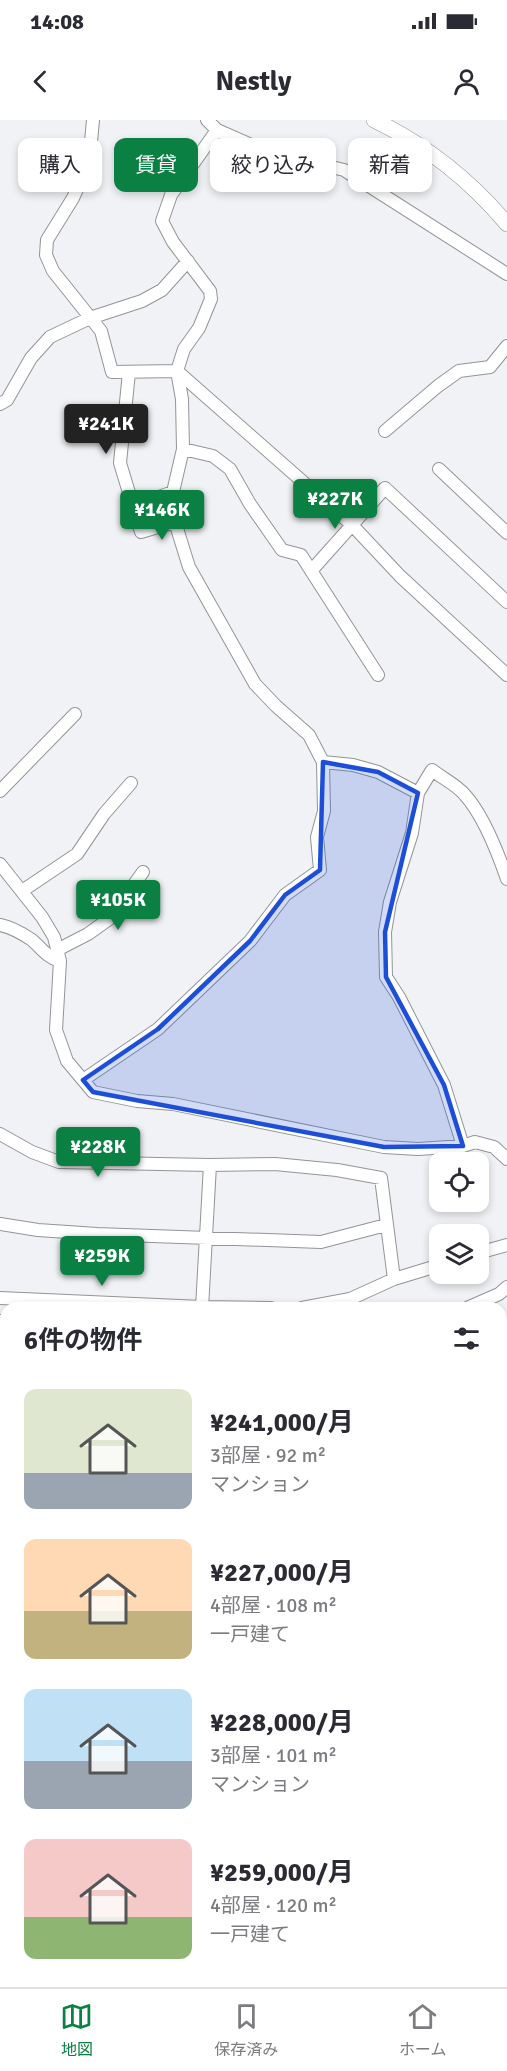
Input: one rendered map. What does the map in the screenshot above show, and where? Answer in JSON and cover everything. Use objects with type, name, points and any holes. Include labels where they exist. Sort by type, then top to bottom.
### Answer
[{"type":"street","points":[[93,120],[89,163],[73,198],[47,240],[46,255],[53,271],[101,331],[112,372],[177,371],[352,525],[400,576],[507,675]]},
{"type":"street","points":[[207,120],[217,130],[265,151],[344,170],[507,274]]},
{"type":"street","points":[[374,120],[423,148],[448,167],[472,186],[507,224]]},
{"type":"street","points":[[83,1080],[158,1029],[250,941],[285,895],[320,870],[317,837],[324,811],[323,762],[309,735],[255,684],[189,567],[175,522],[173,492],[183,449],[182,399],[177,371],[184,349],[199,328],[211,299],[210,291],[173,242],[162,221],[171,195],[217,130]]},
{"type":"street","points":[[0,404],[7,400],[31,358],[50,337],[90,318],[142,301],[162,290],[188,261]]},
{"type":"street","points":[[385,431],[459,371],[490,367],[507,346]]},
{"type":"street","points":[[129,372],[120,463],[133,506],[141,532],[175,522]]},
{"type":"street","points":[[183,449],[213,456],[230,469],[250,504],[282,550],[301,555],[378,675]]},
{"type":"street","points":[[439,469],[507,533]]},
{"type":"street","points":[[311,571],[385,488],[507,602]]},
{"type":"street","points":[[133,506],[173,492]]},
{"type":"street","points":[[0,791],[75,714]]},
{"type":"street","points":[[323,762],[353,765],[378,772],[418,793]]},
{"type":"street","points":[[464,1146],[444,1085],[399,997],[386,978],[385,932],[388,912],[412,833],[418,793],[432,770],[465,795],[499,855],[507,879]]},
{"type":"street","points":[[22,891],[77,854],[104,814],[132,783]]},
{"type":"street","points":[[0,864],[42,917],[54,937],[59,955],[56,1030],[67,1061],[93,1092],[137,1101],[173,1104],[384,1148],[418,1149],[464,1146],[474,1142],[494,1147],[507,1159]]},
{"type":"street","points":[[0,924],[8,926],[31,940],[53,959],[109,920],[143,872]]},
{"type":"street","points":[[0,1134],[32,1152],[59,1162],[275,1164],[337,1170],[381,1178],[394,1279]]},
{"type":"street","points":[[202,1302],[210,1165]]},
{"type":"street","points":[[0,1224],[38,1230],[321,1242],[387,1225]]},
{"type":"street","points":[[489,1250],[507,1245]]},
{"type":"street","points":[[334,1302],[350,1299],[394,1279],[429,1268]]},
{"type":"street","points":[[481,1302],[499,1294],[507,1287]]},
{"type":"street","points":[[0,1298],[90,1302]]},
{"type":"highlighted area","points":[[323,762],[378,772],[418,793],[385,932],[386,977],[444,1085],[463,1146],[384,1147],[93,1092],[83,1080],[158,1029],[250,941],[285,895],[320,870]]}]
